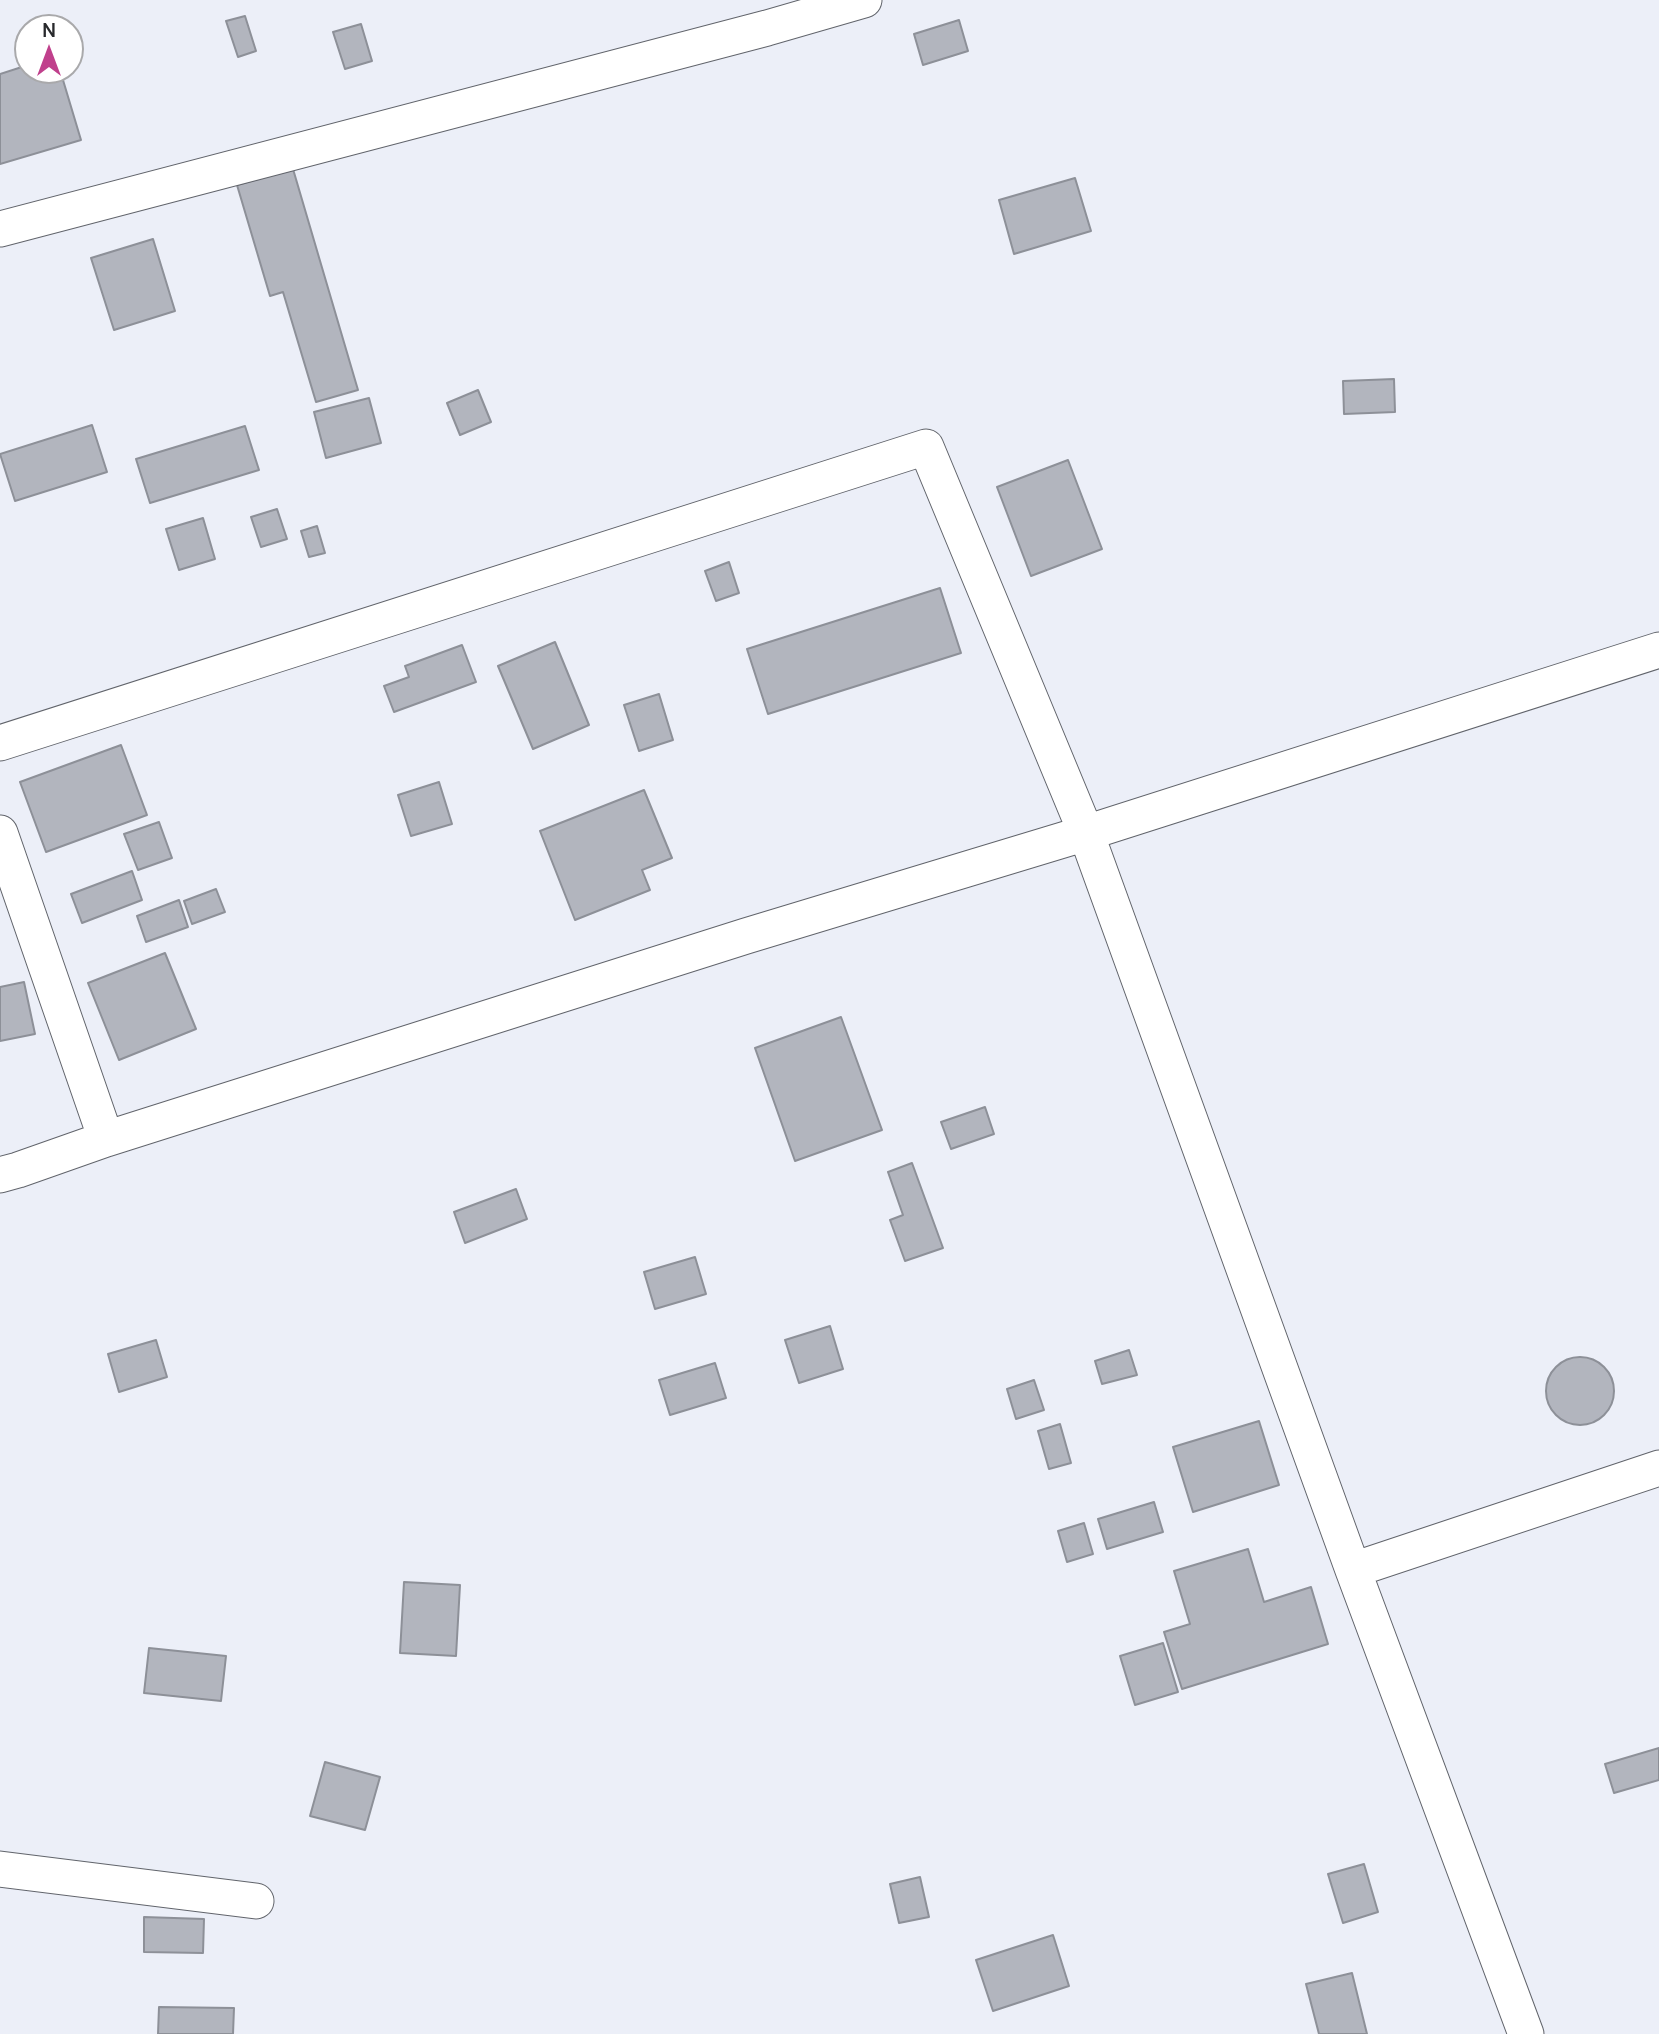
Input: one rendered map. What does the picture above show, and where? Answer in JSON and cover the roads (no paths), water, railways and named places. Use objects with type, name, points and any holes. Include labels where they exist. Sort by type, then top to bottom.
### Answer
[{"type":"street","points":[[0,229],[762,14],[864,0]]},
{"type":"street","points":[[0,743],[926,447],[1086,833],[1353,1570],[1525,2034]]},
{"type":"street","points":[[0,1175],[732,940],[1086,833],[1659,650]]},
{"type":"street","points":[[0,833],[106,1139]]},
{"type":"street","points":[[1353,1570],[1659,1468]]},
{"type":"street","points":[[0,1869],[256,1901]]}]
